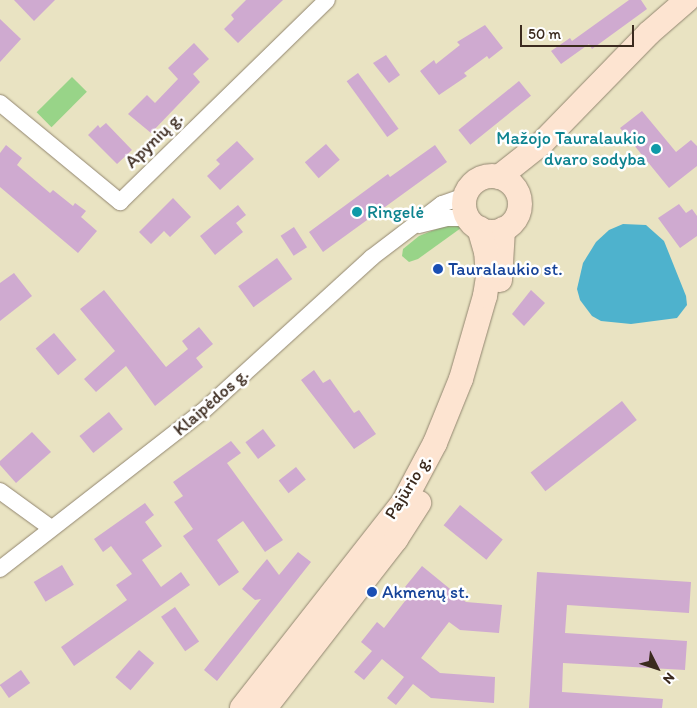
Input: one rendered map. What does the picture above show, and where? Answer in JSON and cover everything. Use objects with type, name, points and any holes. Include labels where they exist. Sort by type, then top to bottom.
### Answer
[{"type":"main road","points":[[499,177],[542,144],[583,98],[687,0]]},
{"type":"main road","points":[[518,195],[508,180],[499,177],[482,178],[471,214],[503,229],[516,218],[518,195],[542,144]]},
{"type":"main road","name":"Pajūrio g.","points":[[242,708],[402,503],[435,443],[461,379],[485,296],[487,261],[471,214]]},
{"type":"main road","name":"Pajūrio g.","points":[[265,708],[396,539],[430,487],[448,448],[490,318],[500,280],[503,229]]},
{"type":"street","name":"Apynių g.","points":[[0,103],[120,202],[327,0]]},
{"type":"street","name":"Klaipėdos g.","points":[[0,569],[202,412],[325,297],[442,204],[471,214]]},
{"type":"street","name":"Klaipėdos g.","points":[[415,226],[471,214]]},
{"type":"street","points":[[0,491],[51,528]]},
{"type":"green space","points":[[72,77],[87,92],[51,127],[37,112]]},
{"type":"green space","points":[[457,224],[461,228],[418,259],[409,262],[402,256],[403,249],[419,236],[444,226]]},
{"type":"water","points":[[623,224],[646,225],[664,241],[686,296],[687,305],[677,318],[631,324],[601,321],[592,316],[580,300],[577,289],[583,263],[596,242],[609,230]]},
{"type":"building","points":[[14,0],[55,0],[34,21]]},
{"type":"building","points":[[246,0],[283,0],[238,43],[224,29],[234,19],[231,15]]},
{"type":"building","points":[[629,0],[641,0],[647,9],[592,49],[589,44],[561,64],[551,51],[570,38],[572,41]]},
{"type":"building","points":[[0,19],[21,39],[0,62]]},
{"type":"building","points":[[485,25],[503,48],[489,59],[487,56],[464,73],[467,76],[439,95],[420,71],[434,60],[436,64],[460,45],[457,42]]},
{"type":"building","points":[[194,43],[209,59],[193,74],[200,82],[151,133],[128,114],[147,95],[155,103],[178,79],[168,68]]},
{"type":"building","points":[[386,55],[400,75],[389,83],[373,63]]},
{"type":"building","points":[[358,73],[399,129],[387,137],[347,81]]},
{"type":"building","points":[[519,81],[531,96],[470,145],[458,130]]},
{"type":"building","name":"Mažojo Tauralaukio dvaro sodyba","points":[[642,111],[676,152],[691,140],[697,146],[697,166],[669,188],[620,128]]},
{"type":"building","points":[[106,123],[132,150],[117,164],[88,135],[98,125],[100,128]]},
{"type":"building","points":[[237,141],[254,159],[220,190],[207,176],[220,164],[216,160]]},
{"type":"building","points":[[326,144],[340,160],[319,178],[305,162]]},
{"type":"building","points":[[6,145],[22,158],[17,165],[50,193],[53,190],[73,206],[75,203],[86,211],[81,217],[97,231],[78,253],[0,187],[0,153]]},
{"type":"building","name":"Ringelė","points":[[435,145],[447,162],[323,252],[309,232],[388,174],[390,177]]},
{"type":"building","points":[[173,198],[191,217],[170,237],[164,231],[151,244],[139,232]]},
{"type":"building","points":[[679,204],[686,213],[692,209],[697,216],[697,236],[680,248],[658,218]]},
{"type":"building","points":[[238,205],[246,215],[236,223],[243,232],[215,255],[200,236]]},
{"type":"building","points":[[294,227],[307,247],[294,256],[281,236]]},
{"type":"building","points":[[277,258],[292,279],[253,307],[238,286]]},
{"type":"building","points":[[14,273],[32,296],[0,321],[0,283]]},
{"type":"building","points":[[104,290],[166,367],[188,349],[182,341],[199,327],[213,344],[196,358],[203,367],[155,406],[126,366],[96,392],[84,379],[115,351],[80,309]]},
{"type":"building","points":[[531,290],[545,303],[524,326],[512,314]]},
{"type":"building","points":[[54,333],[76,360],[58,375],[36,348]]},
{"type":"building","points":[[314,370],[323,383],[330,379],[354,413],[359,410],[376,434],[354,449],[301,380]]},
{"type":"building","points":[[622,401],[637,420],[545,491],[531,472]]},
{"type":"building","points":[[109,412],[123,429],[93,453],[79,436]]},
{"type":"building","points":[[263,429],[276,446],[258,459],[245,442]]},
{"type":"building","points":[[32,432],[51,452],[16,483],[0,465],[0,461]]},
{"type":"building","points":[[231,441],[241,453],[227,463],[283,540],[265,552],[243,521],[217,540],[239,572],[219,586],[183,536],[193,529],[174,502],[183,496],[173,482]]},
{"type":"building","points":[[296,467],[306,480],[289,493],[279,481]]},
{"type":"building","points":[[145,503],[154,515],[145,522],[162,546],[142,560],[161,587],[181,572],[190,585],[74,666],[61,647],[127,600],[116,585],[132,574],[111,546],[103,552],[94,539]]},
{"type":"building","points":[[460,505],[503,540],[486,560],[444,525]]},
{"type":"building","points":[[298,552],[311,562],[217,681],[204,670],[261,599],[255,600],[242,589],[267,559],[279,575]]},
{"type":"building","points":[[62,565],[74,585],[46,602],[34,582]]},
{"type":"building","points":[[422,566],[466,602],[502,605],[499,633],[460,630],[449,622],[421,658],[440,673],[495,677],[494,703],[431,698],[413,684],[396,705],[387,698],[404,677],[382,659],[364,680],[354,672],[372,651],[361,642],[377,622],[384,628],[412,592],[405,587]]},
{"type":"building","points":[[537,572],[691,582],[689,613],[567,605],[565,633],[687,641],[685,670],[563,663],[562,692],[663,699],[662,708],[529,708]]},
{"type":"building","points":[[175,607],[199,641],[185,651],[161,617]]},
{"type":"building","points":[[139,650],[154,663],[130,690],[115,677]]},
{"type":"building","points":[[21,670],[30,683],[9,698],[0,685]]},
{"type":"place","name":"Mažojo Tauralaukio dvaro sodyba","points":[[656,149]]},
{"type":"place","name":"Ringelė","points":[[357,212]]},
{"type":"place","name":"Tauralaukio st.","points":[[438,269]]},
{"type":"place","name":"Akmenų st.","points":[[372,592]]}]
